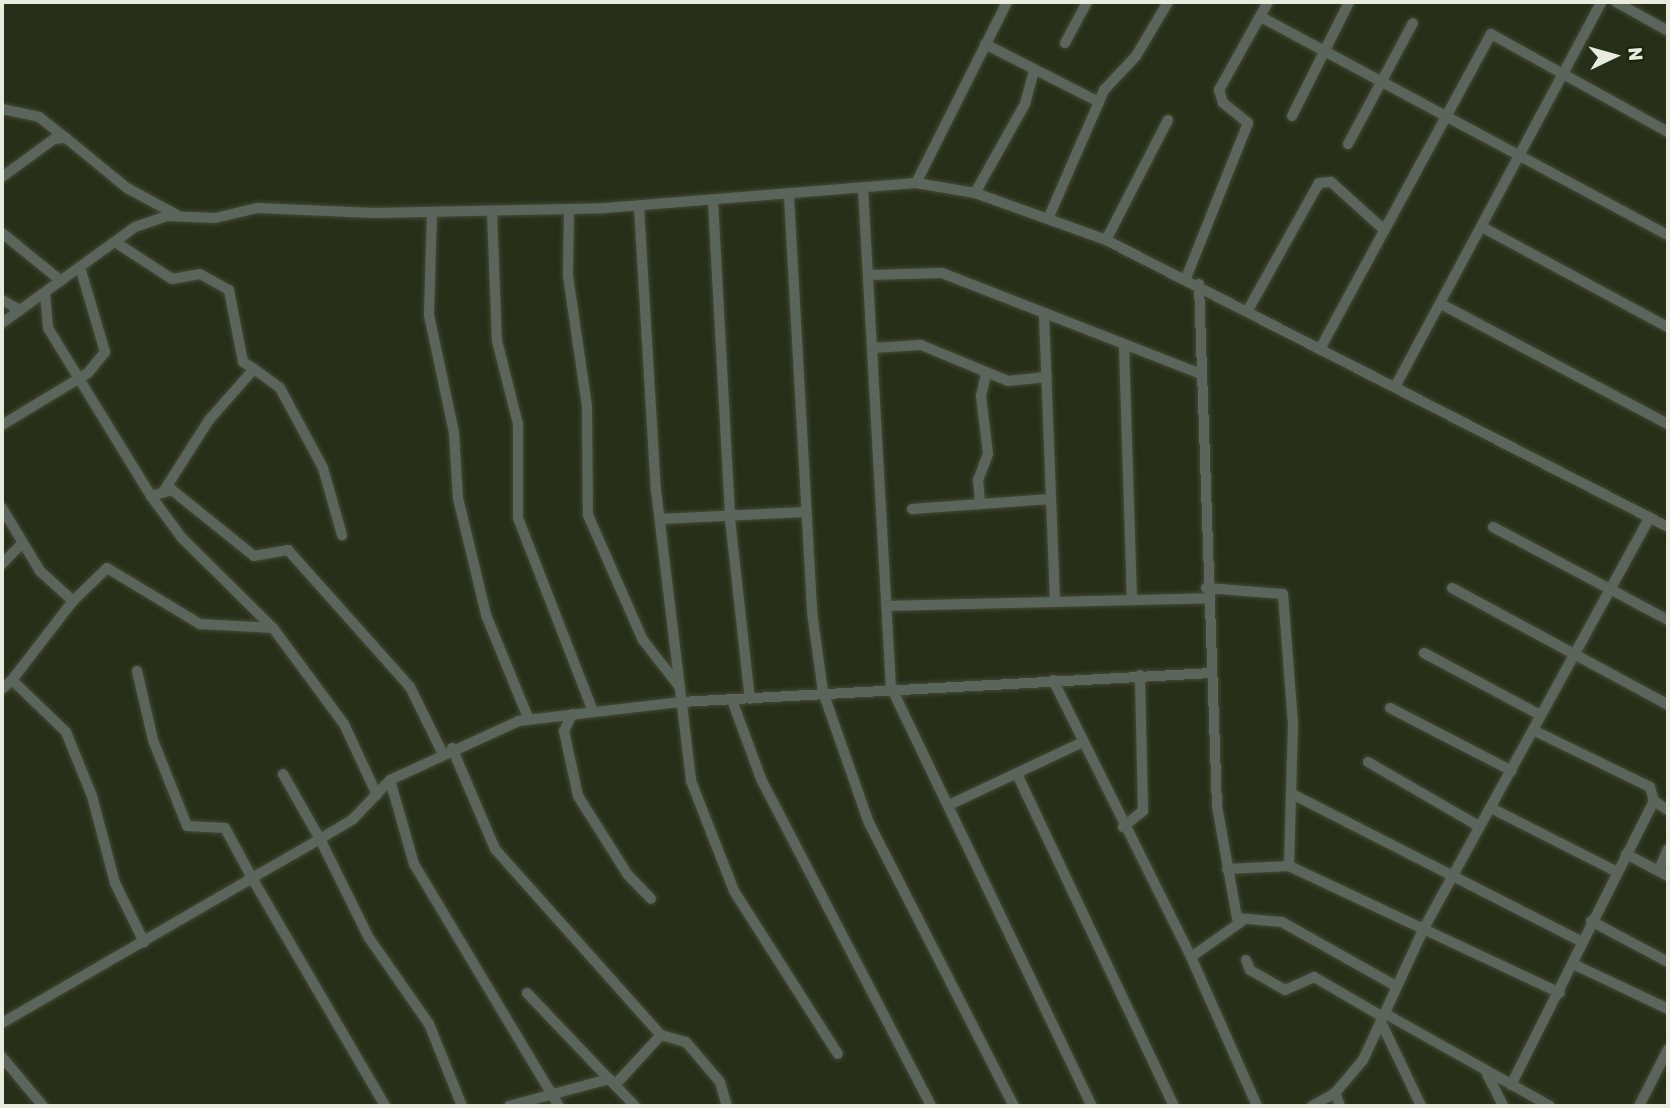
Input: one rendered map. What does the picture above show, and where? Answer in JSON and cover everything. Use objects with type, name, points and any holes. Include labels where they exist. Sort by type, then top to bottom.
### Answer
[{"type":"street","points":[[916,183],[1007,2]]},
{"type":"street","points":[[1065,43],[1087,2]]},
{"type":"street","points":[[1048,219],[1099,102],[1168,2]]},
{"type":"street","points":[[1185,278],[1227,188],[1248,123],[1223,103],[1219,90],[1268,2]]},
{"type":"street","points":[[1292,116],[1349,2]]},
{"type":"street","points":[[1396,385],[1601,2]]},
{"type":"street","points":[[1616,2],[1668,30]]},
{"type":"street","points":[[1261,17],[1380,82],[1450,115],[1519,156],[1668,235]]},
{"type":"street","points":[[1348,144],[1413,23]]},
{"type":"street","points":[[1321,347],[1382,228],[1450,115],[1491,34],[1561,76],[1668,132]]},
{"type":"street","points":[[985,44],[1099,102]]},
{"type":"street","points":[[975,193],[1025,104],[1034,70]]},
{"type":"street","points":[[2,109],[39,117],[127,188],[179,216]]},
{"type":"street","points":[[1106,240],[1168,120]]},
{"type":"street","points":[[2,177],[54,139],[65,138]]},
{"type":"street","points":[[1248,310],[1319,183],[1331,182],[1382,228]]},
{"type":"street","points":[[2,323],[135,227],[179,216],[215,218],[257,208],[492,212],[639,207],[789,197],[916,183],[975,193],[1106,240],[1199,284],[1668,527]]},
{"type":"street","points":[[863,188],[889,606],[891,687],[1092,1106]]},
{"type":"street","points":[[789,197],[806,512],[823,692],[869,823],[1014,1106]]},
{"type":"street","points":[[713,201],[730,519],[750,699]]},
{"type":"street","points":[[639,207],[660,519],[691,781],[711,846],[838,1054]]},
{"type":"street","points":[[569,209],[568,276],[587,407],[588,515],[641,637],[679,687]]},
{"type":"street","points":[[432,212],[429,314],[454,433],[458,498],[486,615],[529,720]]},
{"type":"street","points":[[492,212],[497,341],[519,424],[518,518],[593,711]]},
{"type":"street","points":[[1482,227],[1668,327]]},
{"type":"street","points":[[2,233],[61,281]]},
{"type":"street","points":[[115,242],[172,279],[200,274],[229,290],[243,362],[286,399],[323,468],[342,535]]},
{"type":"street","points":[[2,425],[100,363],[107,344],[85,296],[80,267]]},
{"type":"street","points":[[869,275],[942,273],[1044,316],[1198,373]]},
{"type":"street","points":[[1199,284],[1198,373],[1211,673],[1227,869],[1241,922]]},
{"type":"street","points":[[45,293],[48,328],[151,496],[189,546],[273,628],[344,724],[377,795]]},
{"type":"street","points":[[2,300],[20,310]]},
{"type":"street","points":[[1441,304],[1668,424]]},
{"type":"street","points":[[1044,316],[1055,601]]},
{"type":"street","points":[[873,348],[921,345],[986,375],[1008,381],[1047,377]]},
{"type":"street","points":[[1124,346],[1132,597]]},
{"type":"street","points":[[151,496],[165,489],[209,420],[254,369]]},
{"type":"street","points":[[980,502],[978,480],[988,454],[981,396],[986,375]]},
{"type":"street","points":[[165,489],[254,556],[288,550],[410,687],[447,750],[495,849],[661,1035],[686,1042],[720,1082],[727,1106]]},
{"type":"street","points":[[912,509],[980,502],[1051,499]]},
{"type":"street","points":[[2,508],[21,544],[73,601]]},
{"type":"street","points":[[660,519],[730,519],[806,512]]},
{"type":"street","points":[[1312,1106],[1335,1093],[1363,1060],[1424,928],[1535,731],[1540,715],[1572,655],[1649,518]]},
{"type":"street","points":[[1493,527],[1668,620]]},
{"type":"street","points":[[2,564],[21,544]]},
{"type":"street","points":[[2,689],[12,680],[73,601],[107,568],[200,624],[273,628]]},
{"type":"street","points":[[1452,588],[1668,705]]},
{"type":"street","points":[[889,606],[1206,593],[1283,594],[1294,796],[1289,866]]},
{"type":"street","points":[[1424,653],[1540,715]]},
{"type":"street","points":[[137,671],[153,740],[183,818],[197,831],[225,828],[385,1106]]},
{"type":"street","points":[[2,1023],[320,839],[377,795],[390,780],[447,750],[529,720],[681,702],[891,687],[1211,673]]},
{"type":"street","points":[[1123,827],[1143,811],[1140,675]]},
{"type":"street","points":[[12,680],[66,732],[92,796],[115,883],[144,942]]},
{"type":"street","points":[[1053,680],[1123,827],[1191,957],[1257,1106]]},
{"type":"street","points":[[732,700],[761,779],[931,1106]]},
{"type":"street","points":[[1390,708],[1511,771]]},
{"type":"street","points":[[572,714],[564,731],[578,796],[628,875],[651,899]]},
{"type":"street","points":[[1535,731],[1650,788],[1654,802],[1668,810]]},
{"type":"street","points":[[949,805],[1083,742]]},
{"type":"street","points":[[1368,762],[1480,827]]},
{"type":"street","points":[[283,774],[320,839],[369,938],[429,1024],[462,1106]]},
{"type":"street","points":[[1017,774],[1174,1106]]},
{"type":"street","points":[[390,780],[414,864],[559,1106]]},
{"type":"street","points":[[1294,796],[1581,941]]},
{"type":"street","points":[[1511,1084],[1560,993],[1581,941],[1654,802]]},
{"type":"street","points":[[1491,808],[1617,872]]},
{"type":"street","points":[[1659,870],[1668,849]]},
{"type":"street","points":[[1626,853],[1668,876]]},
{"type":"street","points":[[1227,869],[1289,866],[1560,993]]},
{"type":"street","points":[[1191,957],[1241,922],[1277,920],[1396,985]]},
{"type":"street","points":[[1591,921],[1668,962]]},
{"type":"street","points":[[1246,960],[1250,970],[1285,990],[1314,976],[1383,1017],[1550,1106]]},
{"type":"street","points":[[1573,964],[1668,1009]]},
{"type":"street","points":[[527,992],[635,1106]]},
{"type":"street","points":[[1383,1017],[1421,1106]]},
{"type":"street","points":[[509,1106],[612,1082],[661,1035]]},
{"type":"street","points":[[1639,1106],[1667,1054]]},
{"type":"street","points":[[2,1057],[43,1106]]},
{"type":"street","points":[[1488,1074],[1503,1106]]},
{"type":"street","points":[[1335,1093],[1340,1106]]}]
